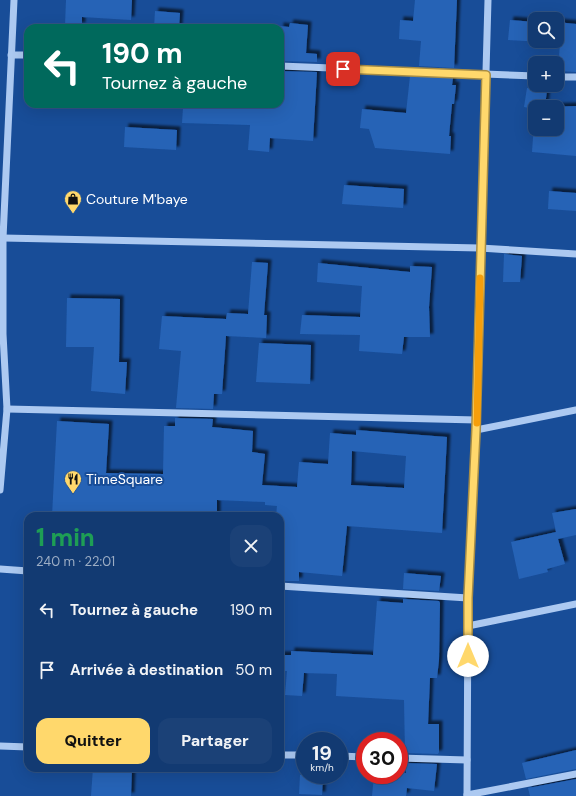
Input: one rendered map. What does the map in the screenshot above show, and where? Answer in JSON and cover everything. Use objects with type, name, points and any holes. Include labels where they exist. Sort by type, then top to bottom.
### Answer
[{"type":"street","points":[[0,490],[7,409],[2,334],[3,238],[14,0]]},
{"type":"street","points":[[488,0],[480,248],[477,420],[468,598],[467,795],[576,774]]},
{"type":"street","points":[[11,55],[24,55]]},
{"type":"street","points":[[284,66],[528,76]]},
{"type":"street","points":[[564,77],[576,77]]},
{"type":"street","points":[[3,238],[480,248],[576,254]]},
{"type":"street","points":[[7,409],[477,420]]},
{"type":"street","points":[[476,430],[576,410]]},
{"type":"street","points":[[0,569],[24,571]]},
{"type":"street","points":[[284,586],[468,598]]},
{"type":"street","points":[[468,626],[576,604]]},
{"type":"street","points":[[0,746],[24,747]]},
{"type":"street","points":[[284,755],[296,755]]},
{"type":"street","points":[[408,758],[467,760]]},
{"type":"building","points":[[66,0],[132,0],[131,20],[82,17],[82,24],[65,24]]},
{"type":"building","points":[[415,0],[457,0],[454,68],[419,66],[421,41],[399,39],[400,20],[413,21]]},
{"type":"building","points":[[155,11],[180,13],[179,24],[154,24]]},
{"type":"building","points":[[510,20],[528,21],[528,41],[508,40]]},
{"type":"building","points":[[290,23],[308,25],[306,53],[317,54],[317,62],[284,61],[284,26],[289,27]]},
{"type":"building","points":[[564,23],[576,24],[576,72],[564,71],[564,56],[559,56],[560,48],[564,48]]},
{"type":"building","points":[[284,71],[317,72],[313,141],[270,138],[269,152],[248,150],[250,125],[182,123],[183,108],[284,108]]},
{"type":"building","points":[[410,76],[453,78],[452,85],[456,85],[454,104],[452,104],[449,136],[451,136],[450,154],[375,148],[369,129],[360,128],[362,109],[406,113]]},
{"type":"building","points":[[527,88],[528,92],[547,92],[546,100],[528,100],[528,108],[524,107]]},
{"type":"building","points":[[564,106],[576,106],[576,156],[532,152],[533,136],[564,136]]},
{"type":"building","points":[[125,127],[177,130],[176,150],[124,147]]},
{"type":"building","points":[[344,185],[404,189],[403,208],[342,204]]},
{"type":"building","points":[[549,191],[576,193],[576,211],[548,209]]},
{"type":"building","points":[[504,254],[522,256],[520,282],[503,282]]},
{"type":"building","points":[[252,262],[268,263],[264,315],[267,315],[266,338],[226,336],[222,394],[214,394],[213,409],[176,408],[181,351],[159,349],[162,316],[226,319],[227,313],[248,314]]},
{"type":"building","points":[[318,263],[410,272],[410,266],[432,267],[429,307],[430,337],[404,337],[402,354],[359,351],[360,335],[300,334],[302,315],[360,317],[362,286],[317,282]]},
{"type":"building","points":[[67,298],[120,299],[119,362],[127,362],[125,394],[91,391],[94,347],[66,347]]},
{"type":"building","points":[[259,343],[311,345],[310,384],[256,382]]},
{"type":"building","points":[[175,418],[213,419],[212,427],[253,431],[252,452],[265,454],[262,485],[297,487],[299,462],[328,464],[330,433],[356,435],[356,430],[447,437],[442,533],[347,526],[342,576],[299,572],[299,581],[284,581],[284,512],[276,512],[277,506],[265,505],[265,502],[217,500],[217,512],[52,512],[57,421],[109,424],[106,473],[163,474],[164,426],[175,426]],"holes":[[[352,451],[406,456],[404,488],[351,485]]]},
{"type":"building","points":[[576,509],[576,535],[558,539],[565,564],[547,569],[548,572],[519,579],[511,542],[556,532],[552,513]]},
{"type":"building","points":[[404,573],[441,576],[439,591],[403,589]]},
{"type":"building","points":[[403,599],[439,601],[440,603],[439,660],[437,678],[430,678],[428,724],[439,724],[438,754],[408,753],[408,732],[405,732],[404,700],[336,696],[337,674],[304,673],[302,696],[285,695],[287,671],[284,671],[284,655],[291,655],[291,651],[373,655],[377,601],[403,603]]},
{"type":"building","points":[[576,750],[576,769],[526,779],[522,763]]},
{"type":"building","points":[[408,763],[437,764],[434,791],[407,788],[406,796],[372,796],[373,784],[408,784]]},
{"type":"building","points":[[93,772],[132,772],[131,796],[91,796]]},
{"type":"building","points":[[576,779],[576,796],[530,796],[528,788]]},
{"type":"building","points":[[300,784],[323,784],[322,795],[299,794]]},
{"type":"slow traffic","points":[[477,423],[480,278]]},
{"type":"place","name":"Couture M'baye","points":[[73,214]]},
{"type":"place","name":"TimeSquare","points":[[73,494]]},
{"type":"route","points":[[343,69],[486,75],[476,430],[468,598],[468,656]]}]
